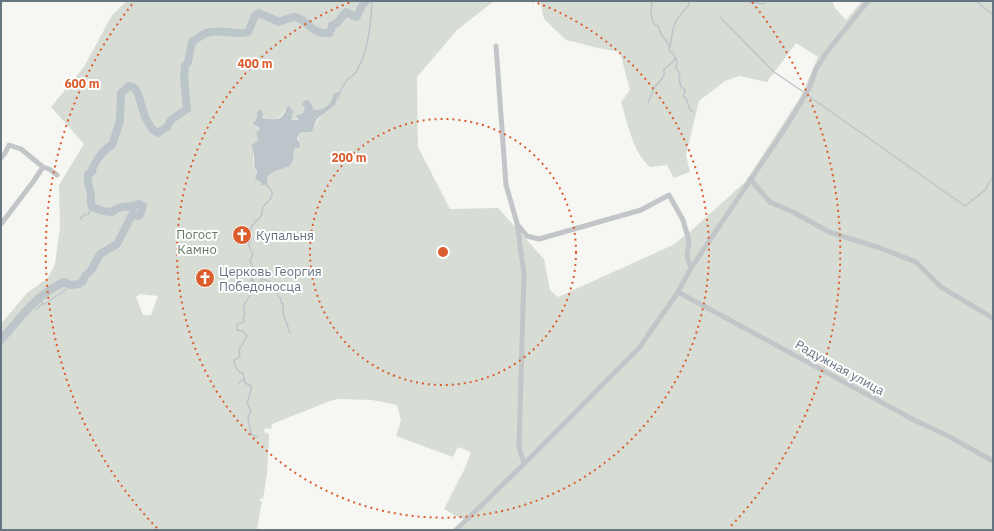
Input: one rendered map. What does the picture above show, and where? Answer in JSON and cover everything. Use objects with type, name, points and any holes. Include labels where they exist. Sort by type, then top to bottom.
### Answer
[{"type":"street","points":[[456,530],[639,348],[678,292],[691,268],[786,127],[809,89],[816,69],[826,53],[868,1]]},
{"type":"street","points":[[496,46],[506,184],[517,223],[524,274],[519,447],[524,464]]},
{"type":"street","points":[[1,158],[9,145],[21,148],[43,167],[49,169],[57,175]]},
{"type":"street","points":[[1,224],[43,167]]},
{"type":"street","points":[[750,179],[770,202],[795,213],[829,232],[880,248],[916,262],[941,287],[993,318]]},
{"type":"street","points":[[517,223],[527,236],[540,239],[642,210],[669,195],[683,220],[689,241],[687,256],[691,268]]},
{"type":"street","name":"Радужная улица","points":[[678,292],[916,421],[993,460]]},
{"type":"green space","name":"Погост Камно","points":[[127,1],[494,1],[457,30],[417,77],[418,147],[450,209],[498,208],[544,259],[550,290],[558,297],[673,245],[692,230],[746,181],[801,96],[818,57],[796,43],[767,82],[739,76],[725,81],[699,101],[686,155],[690,172],[674,178],[667,165],[650,167],[644,161],[635,145],[621,102],[630,90],[620,52],[566,40],[544,19],[540,1],[832,1],[835,8],[846,20],[862,1],[993,1],[993,530],[460,530],[469,521],[444,509],[466,466],[471,452],[458,447],[453,457],[396,436],[401,420],[397,405],[372,400],[338,399],[272,424],[271,429],[265,428],[264,432],[269,434],[267,473],[263,499],[260,498],[260,501],[262,501],[257,530],[1,530],[1,324],[27,293],[48,278],[55,264],[60,228],[59,185],[84,144],[51,107],[84,67],[112,15]],"holes":[[[338,95],[337,100],[331,108],[320,117],[315,126],[301,132],[298,136],[299,148],[295,147],[286,168],[281,168],[274,171],[268,176],[268,180],[257,176],[253,161],[254,149],[258,140],[256,132],[260,130],[259,127],[254,125],[257,113],[269,119],[273,119],[280,117],[285,109],[291,116],[291,120],[299,119],[297,116],[303,113],[306,108],[325,108]],[[140,294],[158,296],[151,315],[143,315],[136,297]]]},
{"type":"shaded area","points":[[339,92],[335,105],[317,119],[312,131],[301,132],[298,136],[297,139],[300,144],[299,148],[295,148],[293,153],[294,157],[290,166],[275,171],[268,176],[267,185],[262,185],[260,181],[255,180],[257,172],[254,166],[252,145],[258,140],[256,132],[260,130],[259,127],[253,123],[256,120],[259,109],[263,113],[263,118],[274,119],[281,117],[289,106],[293,111],[291,120],[296,120],[299,119],[296,116],[303,113],[305,108],[302,104],[304,101],[308,100],[313,109],[321,109],[329,104],[334,93]]},
{"type":"waterway","points":[[1,340],[22,315],[45,293],[64,282],[71,285],[79,284],[83,281],[85,276],[92,269],[100,254],[117,244],[133,213],[137,216],[140,215],[143,206],[139,204],[122,207],[112,212],[103,211],[92,207],[91,203],[88,174],[92,172],[99,157],[112,145],[120,121],[121,93],[129,86],[135,88],[145,117],[152,129],[158,133],[167,127],[171,120],[187,109],[184,78],[185,66],[188,62],[192,42],[202,35],[216,31],[238,33],[248,32],[255,16],[259,13],[279,22],[295,17],[299,18],[318,32],[330,33],[332,25],[337,23],[346,12],[356,17],[362,5],[366,1]]},
{"type":"waterway","points":[[338,99],[343,85],[356,73],[363,57],[371,20],[372,3],[370,1]]},
{"type":"waterway","points":[[650,1],[652,3],[651,15],[654,25],[658,26],[661,34],[669,45],[669,50],[674,55],[677,62],[676,68],[680,75],[679,79],[681,87],[685,89],[683,97],[686,98],[690,110],[694,112]]},
{"type":"waterway","points":[[670,47],[673,29],[677,19],[689,5],[688,1]]},
{"type":"waterway","points":[[745,1],[763,4],[766,1]]},
{"type":"waterway","points":[[976,1],[993,15]]},
{"type":"waterway","points":[[720,17],[774,72],[802,91]]},
{"type":"waterway","points":[[648,103],[654,88],[664,76],[664,69],[673,62],[675,58]]},
{"type":"waterway","points":[[810,97],[965,206],[985,190],[993,176]]},
{"type":"waterway","points":[[257,437],[251,434],[248,418],[251,411],[247,403],[251,386],[245,383],[243,373],[239,372],[234,360],[240,356],[239,350],[247,336],[243,331],[237,330],[237,324],[244,322],[244,305],[252,292],[250,291],[250,287],[253,282],[251,280],[253,270],[250,261],[253,254],[248,244],[251,240],[250,230],[261,216],[263,207],[271,197],[272,192],[267,185]]},
{"type":"waterway","points":[[80,219],[85,214],[88,215],[92,207]]},
{"type":"waterway","points":[[239,234],[242,235],[244,232],[246,233],[250,231]]},
{"type":"waterway","points":[[252,279],[256,284],[260,283],[261,279],[270,281],[270,283],[273,284],[279,298],[281,298],[281,303],[283,303],[283,313],[290,333]]},
{"type":"waterway","points":[[39,297],[43,304],[45,304],[71,285]]},
{"type":"waterway","points":[[36,309],[43,303]]},
{"type":"waterway","points":[[238,383],[245,379]]},
{"type":"place","name":"Купальня","points":[[242,235]]},
{"type":"place","name":"Церковь Георгия Победоносца","points":[[205,278]]}]
